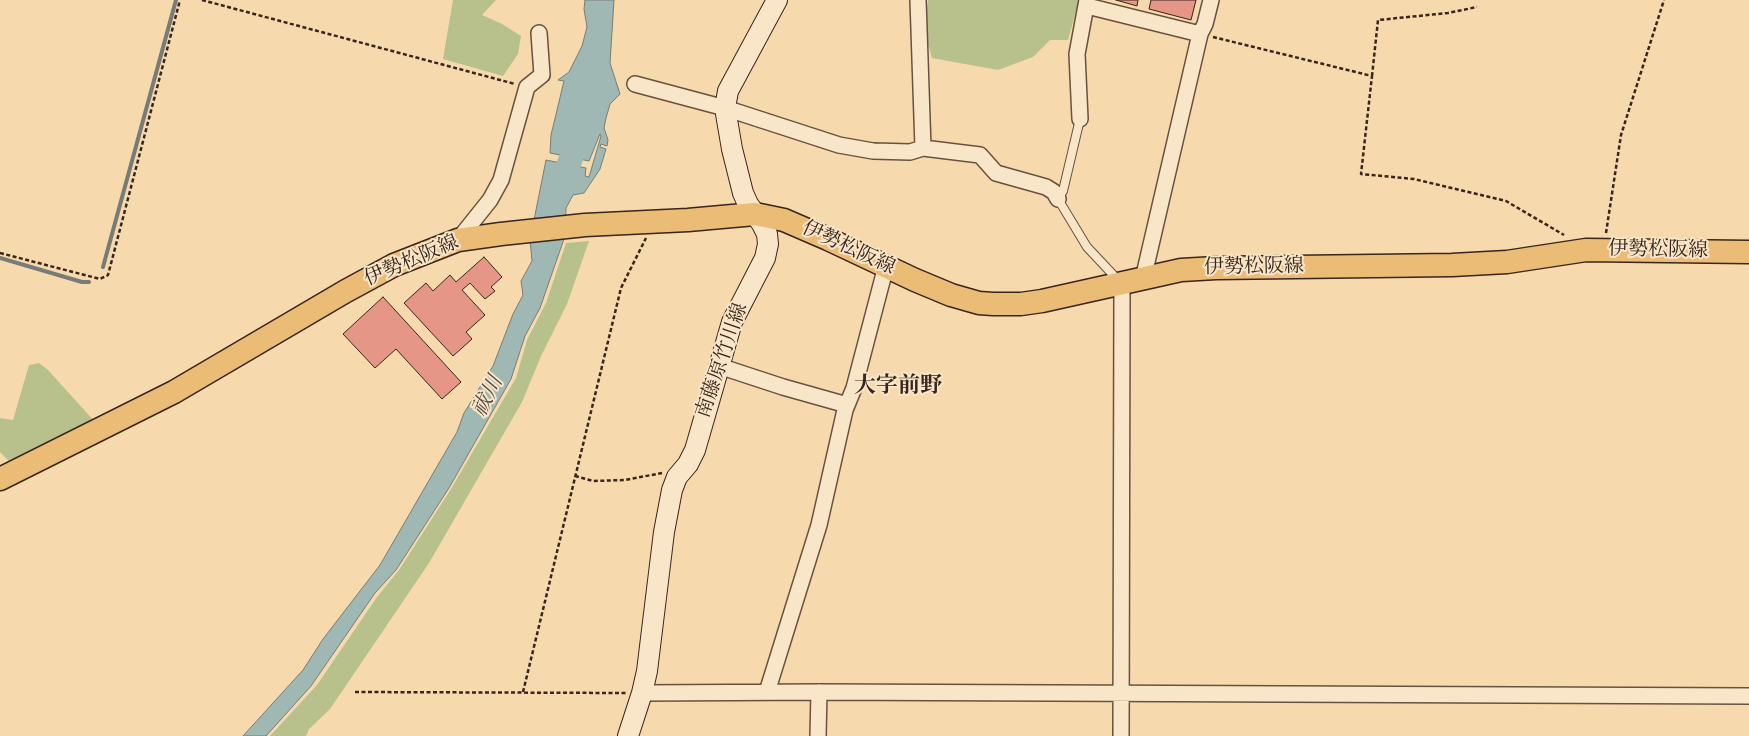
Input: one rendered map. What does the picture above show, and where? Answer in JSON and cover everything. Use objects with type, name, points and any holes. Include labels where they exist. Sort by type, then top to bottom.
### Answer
[{"type":"main road","name":"南藤原竹川線","points":[[628,736],[647,671],[666,514],[672,490],[695,450],[732,322],[764,258],[768,244],[767,234],[743,193],[732,149],[725,108],[728,91],[777,0]]},
{"type":"main road","name":"伊勢松阪線","points":[[0,479],[174,392],[346,290],[394,264],[458,240],[520,231],[755,214],[784,220],[951,295],[979,303],[993,304],[1021,304],[1042,301],[1181,270],[1207,268],[1452,265],[1507,262],[1569,252],[1604,250],[1749,252]]},
{"type":"street","points":[[918,0],[923,148]]},
{"type":"street","points":[[1120,736],[1132,281],[1211,0]]},
{"type":"street","points":[[1080,118],[1078,54],[1087,3],[1200,34]]},
{"type":"street","points":[[458,240],[490,200],[500,180],[528,88],[542,75],[539,33]]},
{"type":"street","points":[[634,84],[725,108],[839,145],[874,151],[910,152],[923,148],[980,155],[996,173],[1046,187],[1054,192],[1058,199]]},
{"type":"street","points":[[767,692],[819,525],[847,405],[854,388],[886,266]]},
{"type":"street","points":[[719,366],[847,405]]},
{"type":"street","points":[[818,736],[819,692]]},
{"type":"street","points":[[642,693],[1749,696]]},
{"type":"lane","points":[[1080,118],[1063,191],[1058,199],[1087,247],[1132,281]]},
{"type":"path","points":[[0,253],[100,278],[108,275],[180,0]]},
{"type":"path","points":[[202,0],[528,88]]},
{"type":"path","points":[[1604,250],[1621,135],[1664,0]]},
{"type":"path","points":[[1477,7],[1448,13],[1378,20],[1361,174],[1414,179],[1506,201],[1571,240]]},
{"type":"path","points":[[1200,34],[1372,76]]},
{"type":"path","points":[[523,692],[621,288],[654,222]]},
{"type":"path","points":[[575,476],[593,481],[625,480],[674,470],[679,475]]},
{"type":"path","points":[[355,692],[642,693]]},
{"type":"green space","points":[[453,0],[496,0],[482,15],[502,24],[521,36],[518,54],[503,76],[443,59]]},
{"type":"green space","points":[[928,0],[1079,0],[1068,40],[1050,40],[1033,57],[998,70],[932,58],[924,30]]},
{"type":"green space","points":[[589,241],[567,304],[541,356],[522,402],[429,563],[330,709],[309,729],[306,736],[270,736],[317,685],[377,597],[399,570],[451,489],[516,378],[527,340],[546,303],[566,243]]},
{"type":"green space","points":[[39,363],[48,370],[96,423],[13,465],[0,452],[0,418],[13,420],[29,365]]},
{"type":"water","points":[[585,0],[614,0],[610,63],[620,94],[610,104],[606,118],[604,128],[608,140],[607,146],[601,144],[600,147],[606,149],[600,169],[584,193],[573,195],[566,208],[565,236],[540,308],[525,336],[511,379],[449,488],[396,570],[375,593],[311,686],[266,736],[243,736],[303,670],[323,639],[380,565],[457,432],[464,413],[493,366],[513,314],[523,295],[521,281],[532,261],[530,240],[546,160],[586,168],[585,176],[589,177],[600,134],[589,161],[550,153],[551,135],[564,81],[558,80],[569,72],[582,46],[587,27],[584,9]]},
{"type":"building","points":[[1116,0],[1138,0],[1137,6]]},
{"type":"building","points":[[1151,0],[1196,0],[1191,20],[1149,9]]},
{"type":"building","points":[[484,257],[502,277],[491,287],[495,291],[485,299],[470,283],[462,290],[485,315],[466,332],[472,339],[453,356],[404,303],[426,283],[433,291],[450,275],[456,282]]},
{"type":"building","points":[[383,297],[461,382],[442,399],[396,349],[375,368],[343,334]]},
{"type":"waterway","points":[[103,267],[176,0]]},
{"type":"waterway","name":"祓川","points":[[558,195],[582,127]]},
{"type":"waterway","points":[[0,258],[82,282],[89,282]]},
{"type":"district","name":"大字前野","points":[[898,387]]}]
